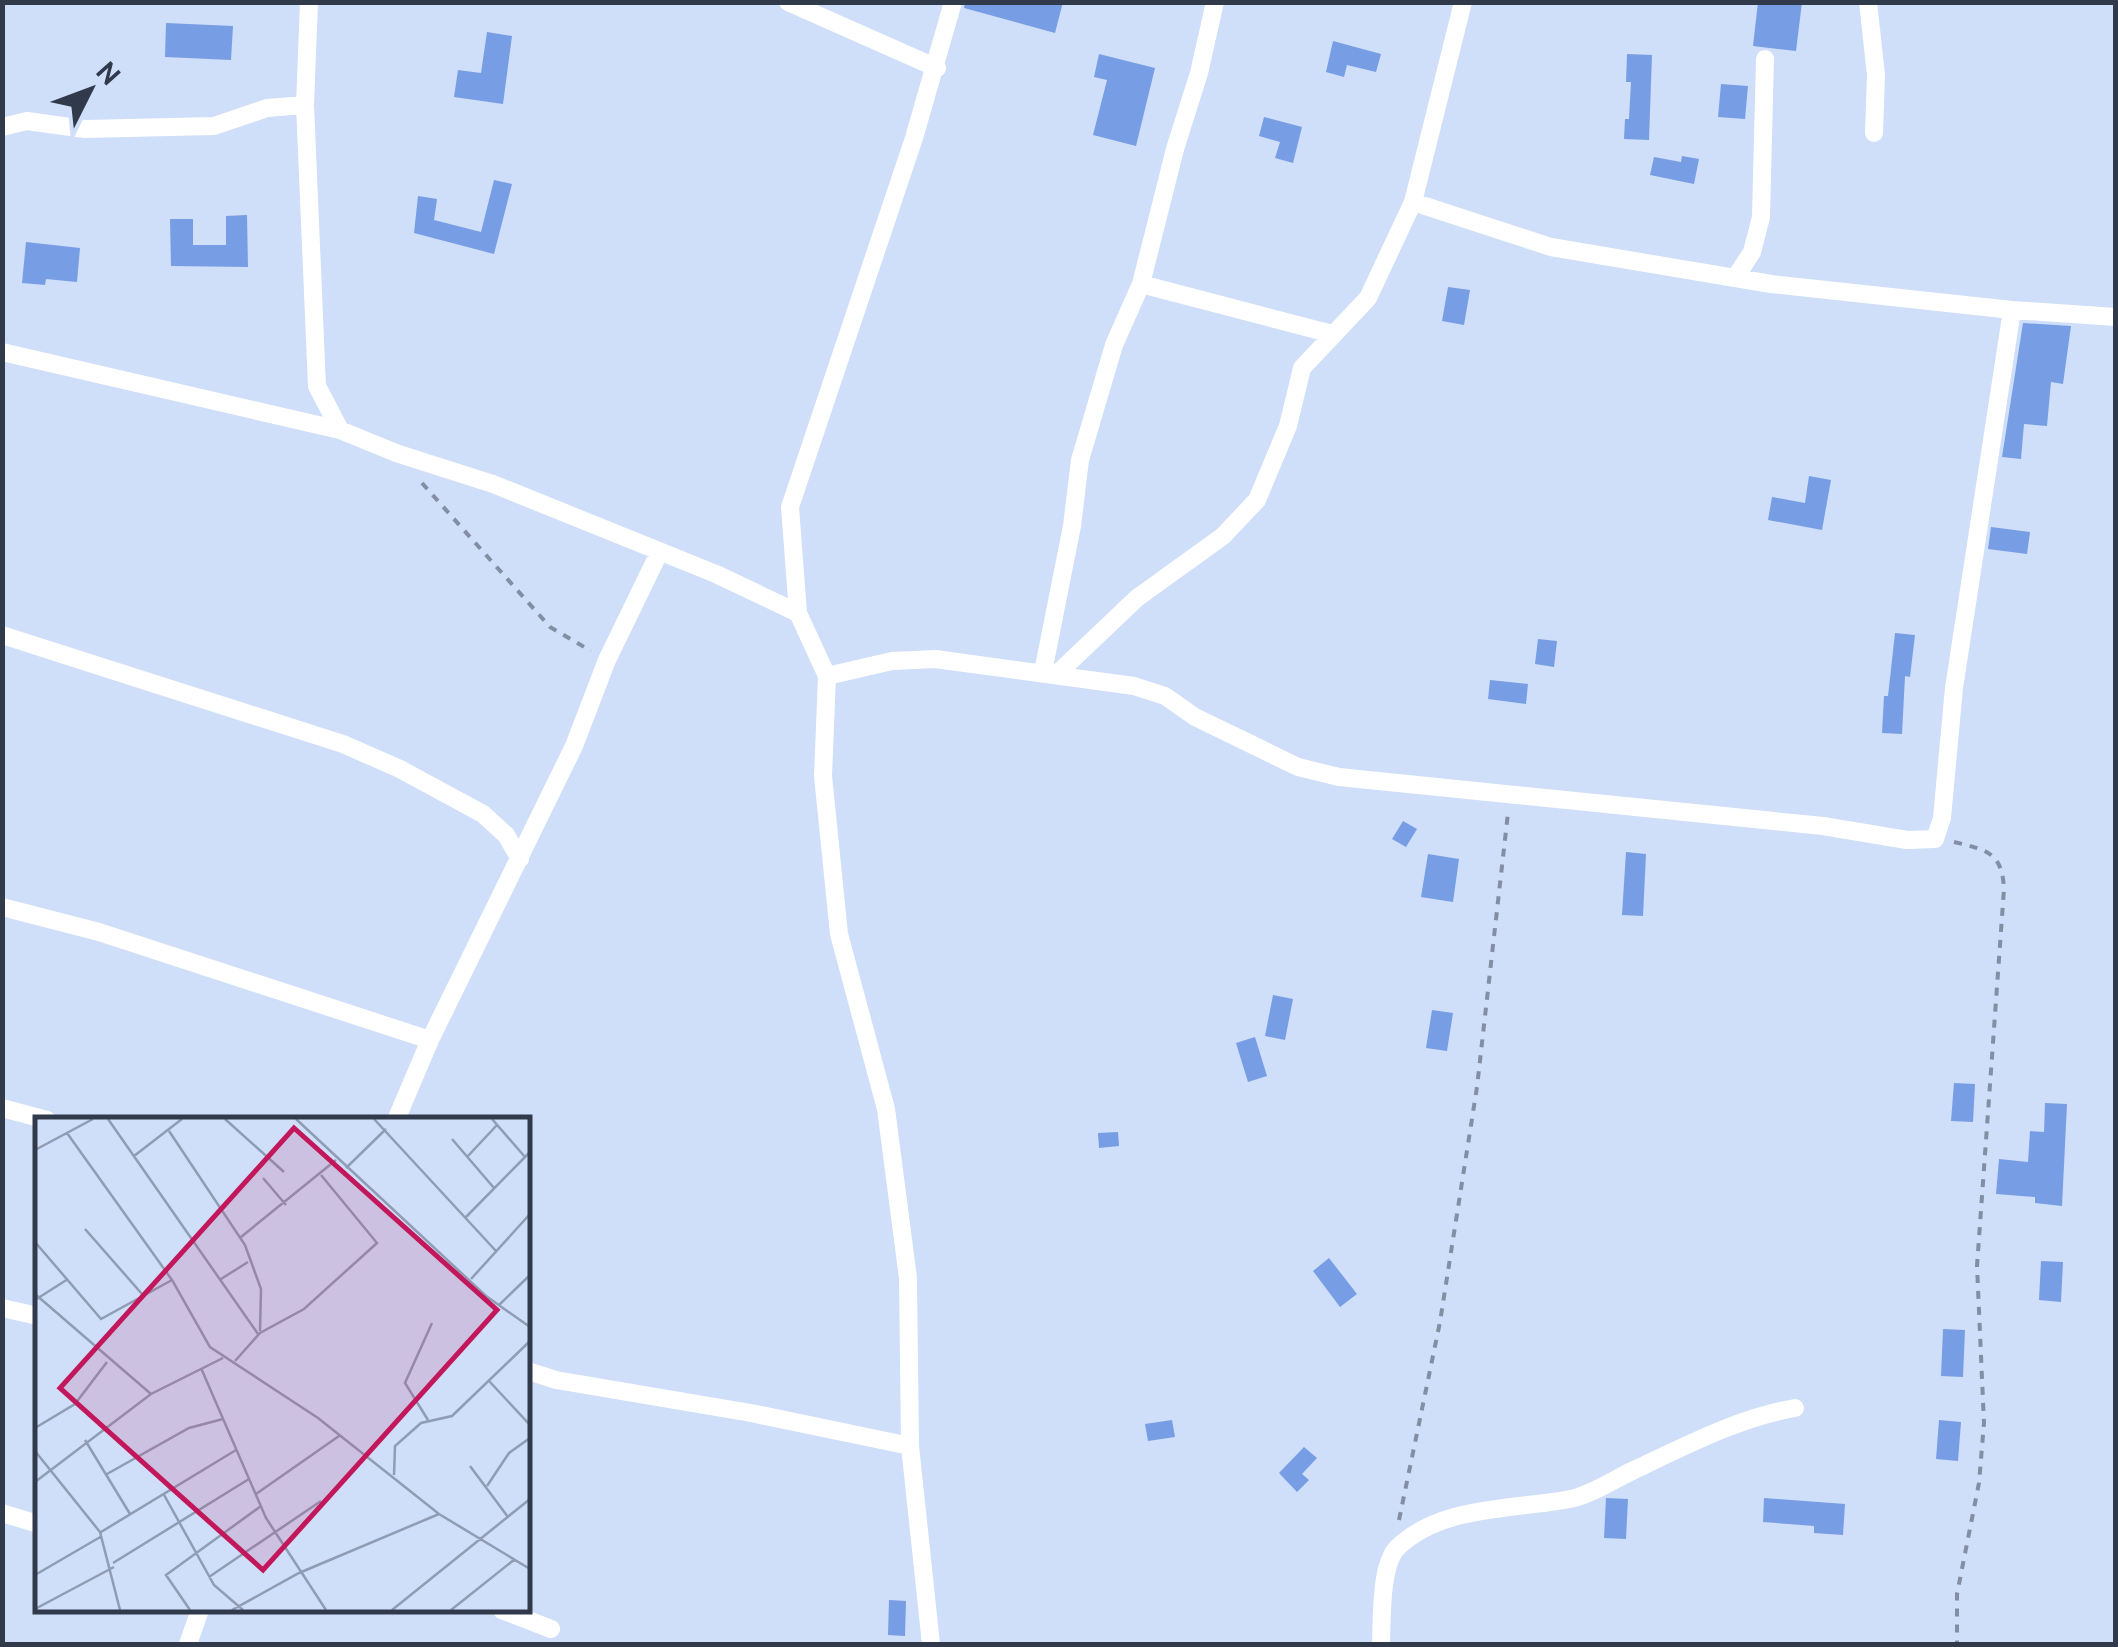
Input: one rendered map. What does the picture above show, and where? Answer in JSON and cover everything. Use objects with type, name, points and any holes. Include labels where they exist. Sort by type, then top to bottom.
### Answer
[{"type":"street","points":[[309,2],[305,105],[317,386],[340,430]]},
{"type":"street","points":[[788,2],[936,68]]},
{"type":"street","points":[[931,1644],[910,1446],[908,1278],[886,1109],[839,934],[823,776],[827,676],[798,612],[790,507],[936,68],[953,2]]},
{"type":"street","points":[[1050,673],[1080,460],[1114,345],[1140,284],[1215,2]]},
{"type":"street","points":[[1050,673],[1137,598],[1240,522],[1257,500],[1288,426],[1302,368],[1368,298],[1413,202],[1463,2]]},
{"type":"street","points":[[1868,2],[1876,76],[1874,132]]},
{"type":"street","points":[[1735,278],[1752,252],[1761,217],[1765,59]]},
{"type":"street","points":[[2,127],[27,120],[85,128],[214,126],[267,108],[305,105]]},
{"type":"street","points":[[1413,202],[1550,248],[1735,278],[2012,310],[2116,317]]},
{"type":"street","points":[[1140,284],[1332,334]]},
{"type":"street","points":[[827,676],[892,661],[935,659],[1050,673],[1134,686],[1165,696],[1195,717],[1298,767],[1339,777],[1823,826],[1907,840],[1935,839],[1942,818],[1954,688],[2012,310]]},
{"type":"street","points":[[2,352],[340,430],[492,484],[658,554],[716,574],[798,612]]},
{"type":"street","points":[[397,1117],[430,1040],[574,746],[607,660],[658,554]]},
{"type":"street","points":[[2,635],[343,744],[483,814],[506,835],[520,859]]},
{"type":"street","points":[[2,907],[98,932],[430,1040]]},
{"type":"street","points":[[2,1108],[36,1117]]},
{"type":"street","points":[[2,1308],[35,1315]]},
{"type":"street","points":[[530,1373],[910,1446]]},
{"type":"street","points":[[1382,1644],[1383,1594],[1393,1552],[1418,1531],[1444,1520],[1574,1498],[1756,1415],[1795,1408]]},
{"type":"street","points":[[2,1514],[35,1523]]},
{"type":"street","points":[[188,1644],[199,1612]]},
{"type":"street","points":[[507,1612],[551,1630]]},
{"type":"path","points":[[421,482],[550,627],[607,660]]},
{"type":"path","points":[[1393,1552],[1440,1322],[1471,1126],[1510,794]]},
{"type":"path","points":[[1935,839],[1984,849],[1998,860],[2004,889],[1977,1266],[1984,1422],[1979,1483],[1957,1594],[1957,1644]]},
{"type":"building","points":[[965,2],[1063,2],[1055,33],[964,8]]},
{"type":"building","points":[[1758,2],[1802,2],[1796,51],[1753,46]]},
{"type":"building","points":[[166,23],[233,26],[231,60],[165,57]]},
{"type":"building","points":[[487,32],[512,36],[503,104],[454,97],[458,70],[481,73]]},
{"type":"building","points":[[1333,41],[1381,54],[1376,72],[1347,65],[1344,77],[1326,72]]},
{"type":"building","points":[[1099,54],[1155,68],[1136,146],[1093,135],[1107,80],[1094,77]]},
{"type":"building","points":[[1627,54],[1652,55],[1649,140],[1624,139],[1631,82],[1626,82]]},
{"type":"building","points":[[1721,84],[1748,86],[1745,119],[1718,117]]},
{"type":"building","points":[[1264,117],[1302,127],[1293,163],[1275,158],[1280,142],[1259,136]]},
{"type":"building","points":[[1682,156],[1699,159],[1694,184],[1650,175],[1654,157],[1681,162]]},
{"type":"building","points":[[494,180],[512,184],[494,254],[414,233],[418,196],[437,199],[434,220],[481,232]]},
{"type":"building","points":[[247,215],[248,267],[171,266],[170,219],[193,219],[193,245],[226,245],[226,216]]},
{"type":"building","points":[[26,242],[80,248],[77,282],[46,279],[45,285],[22,283]]},
{"type":"building","points":[[1448,287],[1470,290],[1464,325],[1442,321]]},
{"type":"building","points":[[2023,323],[2071,326],[2063,384],[2051,382],[2047,426],[2024,424],[2021,459],[2002,457]]},
{"type":"building","points":[[1809,476],[1831,480],[1822,530],[1768,520],[1772,497],[1805,503]]},
{"type":"building","points":[[1991,527],[2030,532],[2027,554],[1988,549]]},
{"type":"building","points":[[1895,633],[1915,635],[1910,677],[1905,676],[1902,734],[1882,733]]},
{"type":"building","points":[[1538,639],[1557,641],[1554,667],[1535,664]]},
{"type":"building","points":[[1490,680],[1528,684],[1526,704],[1488,699]]},
{"type":"building","points":[[1403,821],[1417,829],[1406,847],[1392,839]]},
{"type":"building","points":[[1626,852],[1646,854],[1643,916],[1622,915]]},
{"type":"building","points":[[1428,854],[1459,859],[1453,902],[1421,897]]},
{"type":"building","points":[[1273,995],[1293,999],[1285,1040],[1265,1036]]},
{"type":"building","points":[[1432,1010],[1453,1013],[1447,1051],[1426,1048]]},
{"type":"building","points":[[1255,1037],[1267,1076],[1248,1082],[1236,1043]]},
{"type":"building","points":[[1954,1083],[1975,1084],[1973,1122],[1951,1121]]},
{"type":"building","points":[[2045,1103],[2067,1104],[2062,1206],[2035,1203],[2035,1197],[1996,1194],[1999,1159],[2028,1162],[2030,1131],[2044,1132]]},
{"type":"building","points":[[1118,1132],[1119,1146],[1099,1148],[1098,1133]]},
{"type":"building","points":[[1329,1258],[1357,1294],[1340,1307],[1313,1271]]},
{"type":"building","points":[[2041,1261],[2063,1262],[2061,1302],[2039,1300]]},
{"type":"building","points":[[1943,1329],[1965,1330],[1963,1377],[1941,1376]]},
{"type":"building","points":[[1172,1420],[1175,1437],[1148,1441],[1145,1424]]},
{"type":"building","points":[[1939,1420],[1961,1422],[1958,1461],[1936,1459]]},
{"type":"building","points":[[1304,1447],[1317,1458],[1302,1474],[1309,1480],[1297,1492],[1279,1473]]},
{"type":"building","points":[[1606,1498],[1628,1499],[1626,1539],[1604,1538]]},
{"type":"building","points":[[1764,1498],[1845,1504],[1843,1535],[1814,1533],[1814,1526],[1763,1522]]},
{"type":"building","points":[[889,1600],[906,1601],[905,1636],[888,1635]]}]
